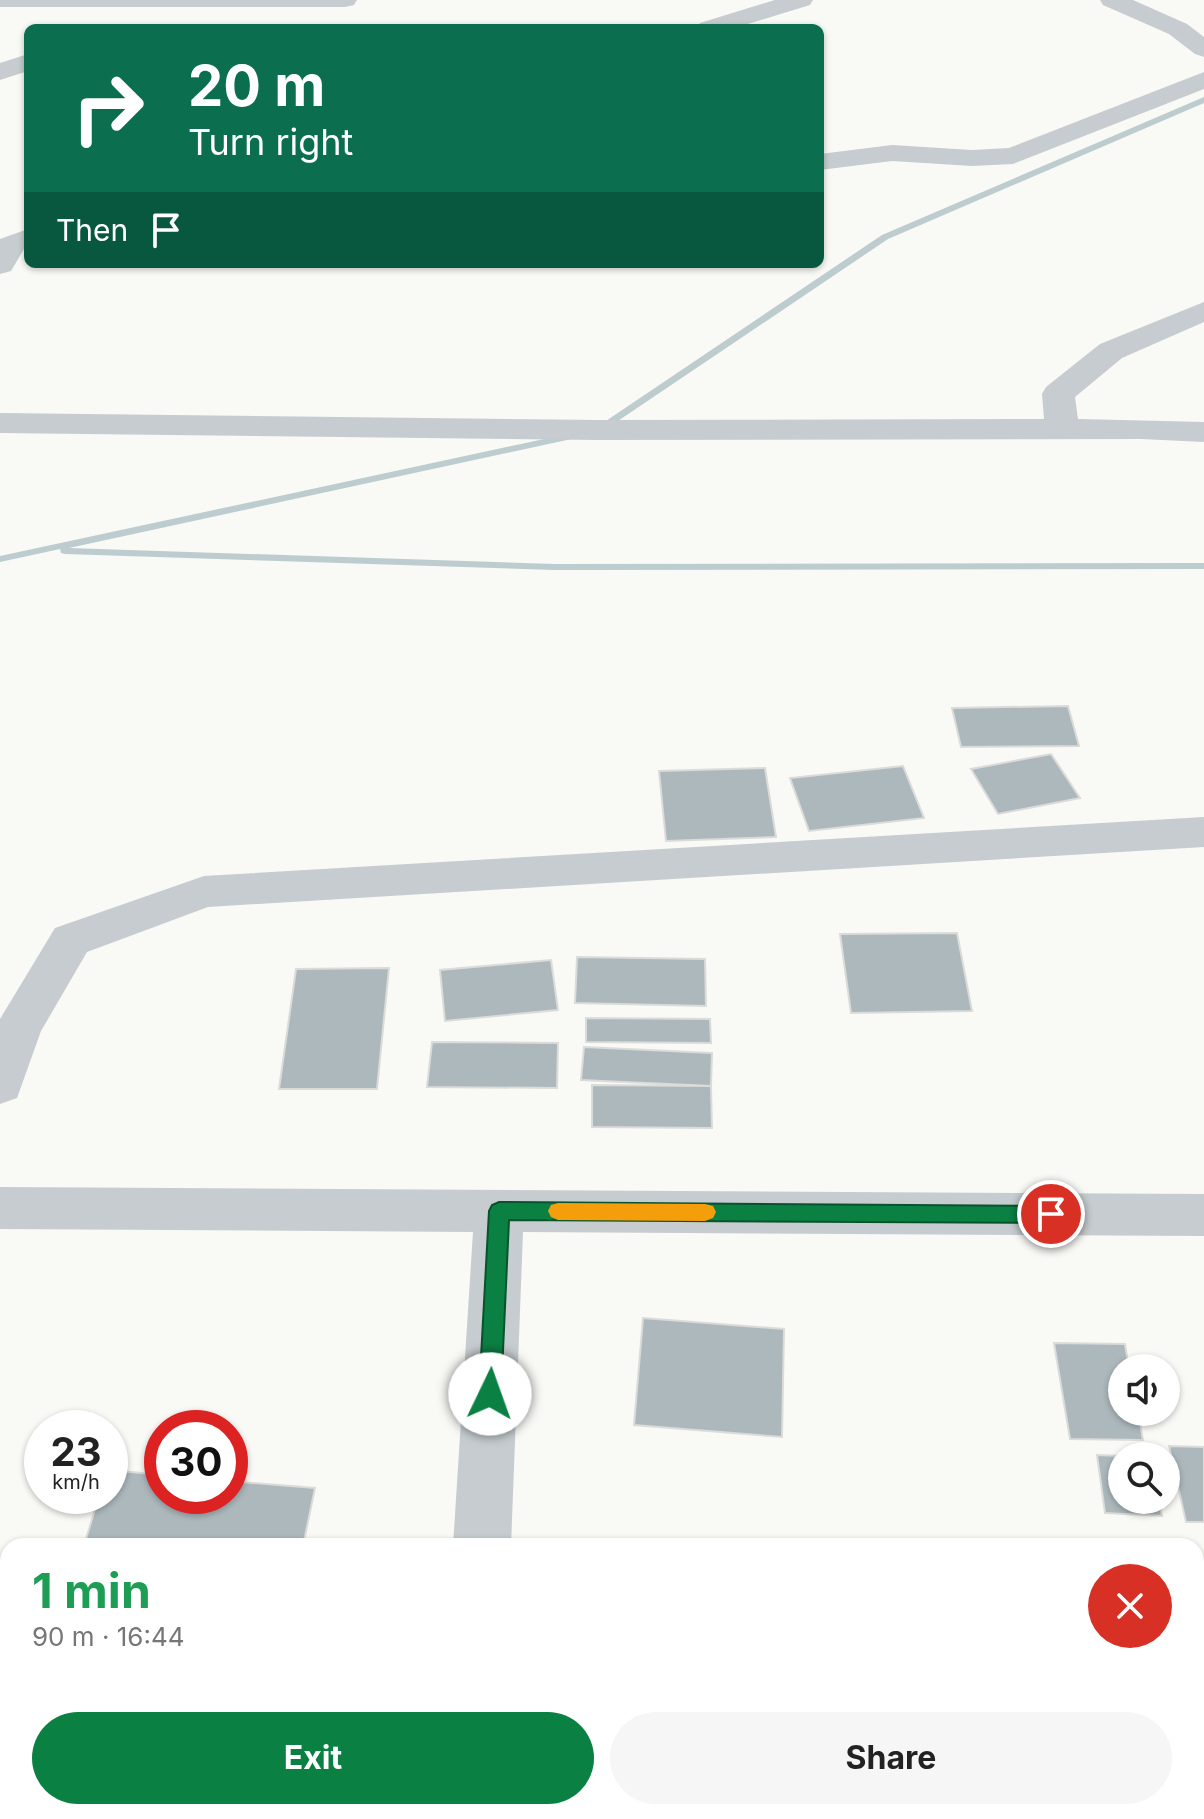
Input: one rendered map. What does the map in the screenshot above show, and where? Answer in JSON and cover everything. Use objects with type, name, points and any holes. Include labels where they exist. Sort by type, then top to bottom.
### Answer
[{"type":"street","points":[[0,0],[345,0]]},
{"type":"street","points":[[722,24],[801,0]]},
{"type":"street","points":[[1112,0],[1178,29],[1204,49]]},
{"type":"street","points":[[118,21],[136,1]]},
{"type":"street","points":[[0,72],[24,63]]},
{"type":"street","points":[[824,162],[892,153],[972,158],[1013,156],[1204,80]]},
{"type":"street","points":[[0,265],[12,243],[24,239]]},
{"type":"street","points":[[1062,429],[1058,394],[1111,351],[1204,311]]},
{"type":"street","points":[[0,423],[598,430],[1062,429],[1204,432]]},
{"type":"street","points":[[0,1085],[18,1029],[71,940],[204,892],[1204,832]]},
{"type":"street","points":[[0,1208],[1204,1215]]},
{"type":"street","points":[[482,1538],[499,1211]]},
{"type":"building","points":[[1068,706],[1079,746],[961,747],[952,708]]},
{"type":"building","points":[[1051,754],[1080,798],[998,814],[971,769]]},
{"type":"building","points":[[903,766],[924,818],[809,831],[790,778]]},
{"type":"building","points":[[765,768],[776,837],[666,841],[659,771]]},
{"type":"building","points":[[957,933],[972,1011],[851,1013],[840,934]]},
{"type":"building","points":[[577,957],[705,959],[706,1006],[575,1003]]},
{"type":"building","points":[[551,960],[558,1010],[445,1021],[440,970]]},
{"type":"building","points":[[389,968],[377,1089],[279,1089],[296,969]]},
{"type":"building","points":[[586,1018],[710,1019],[711,1043],[586,1042]]},
{"type":"building","points":[[432,1042],[558,1043],[557,1088],[427,1087]]},
{"type":"building","points":[[584,1047],[712,1053],[711,1086],[581,1080]]},
{"type":"building","points":[[592,1085],[711,1086],[712,1128],[592,1127]]},
{"type":"building","points":[[643,1318],[784,1329],[782,1437],[634,1425]]},
{"type":"building","points":[[1054,1343],[1125,1344],[1127,1354],[1108,1354],[1108,1426],[1140,1426],[1143,1440],[1070,1439]]},
{"type":"building","points":[[1180,1446],[1204,1447],[1204,1522],[1186,1522],[1180,1495]]},
{"type":"building","points":[[1097,1455],[1108,1455],[1108,1513],[1105,1513]]},
{"type":"building","points":[[128,1472],[144,1473],[144,1514],[248,1514],[248,1482],[315,1488],[305,1538],[86,1538],[94,1514],[128,1514]]},
{"type":"waterway","points":[[599,429],[885,237],[1204,100]]},
{"type":"waterway","points":[[0,559],[572,436]]},
{"type":"waterway","points":[[65,551],[554,567],[1204,566]]},
{"type":"slow traffic","points":[[558,1211],[705,1212]]},
{"type":"route","points":[[490,1394],[499,1211],[1051,1214]]}]
